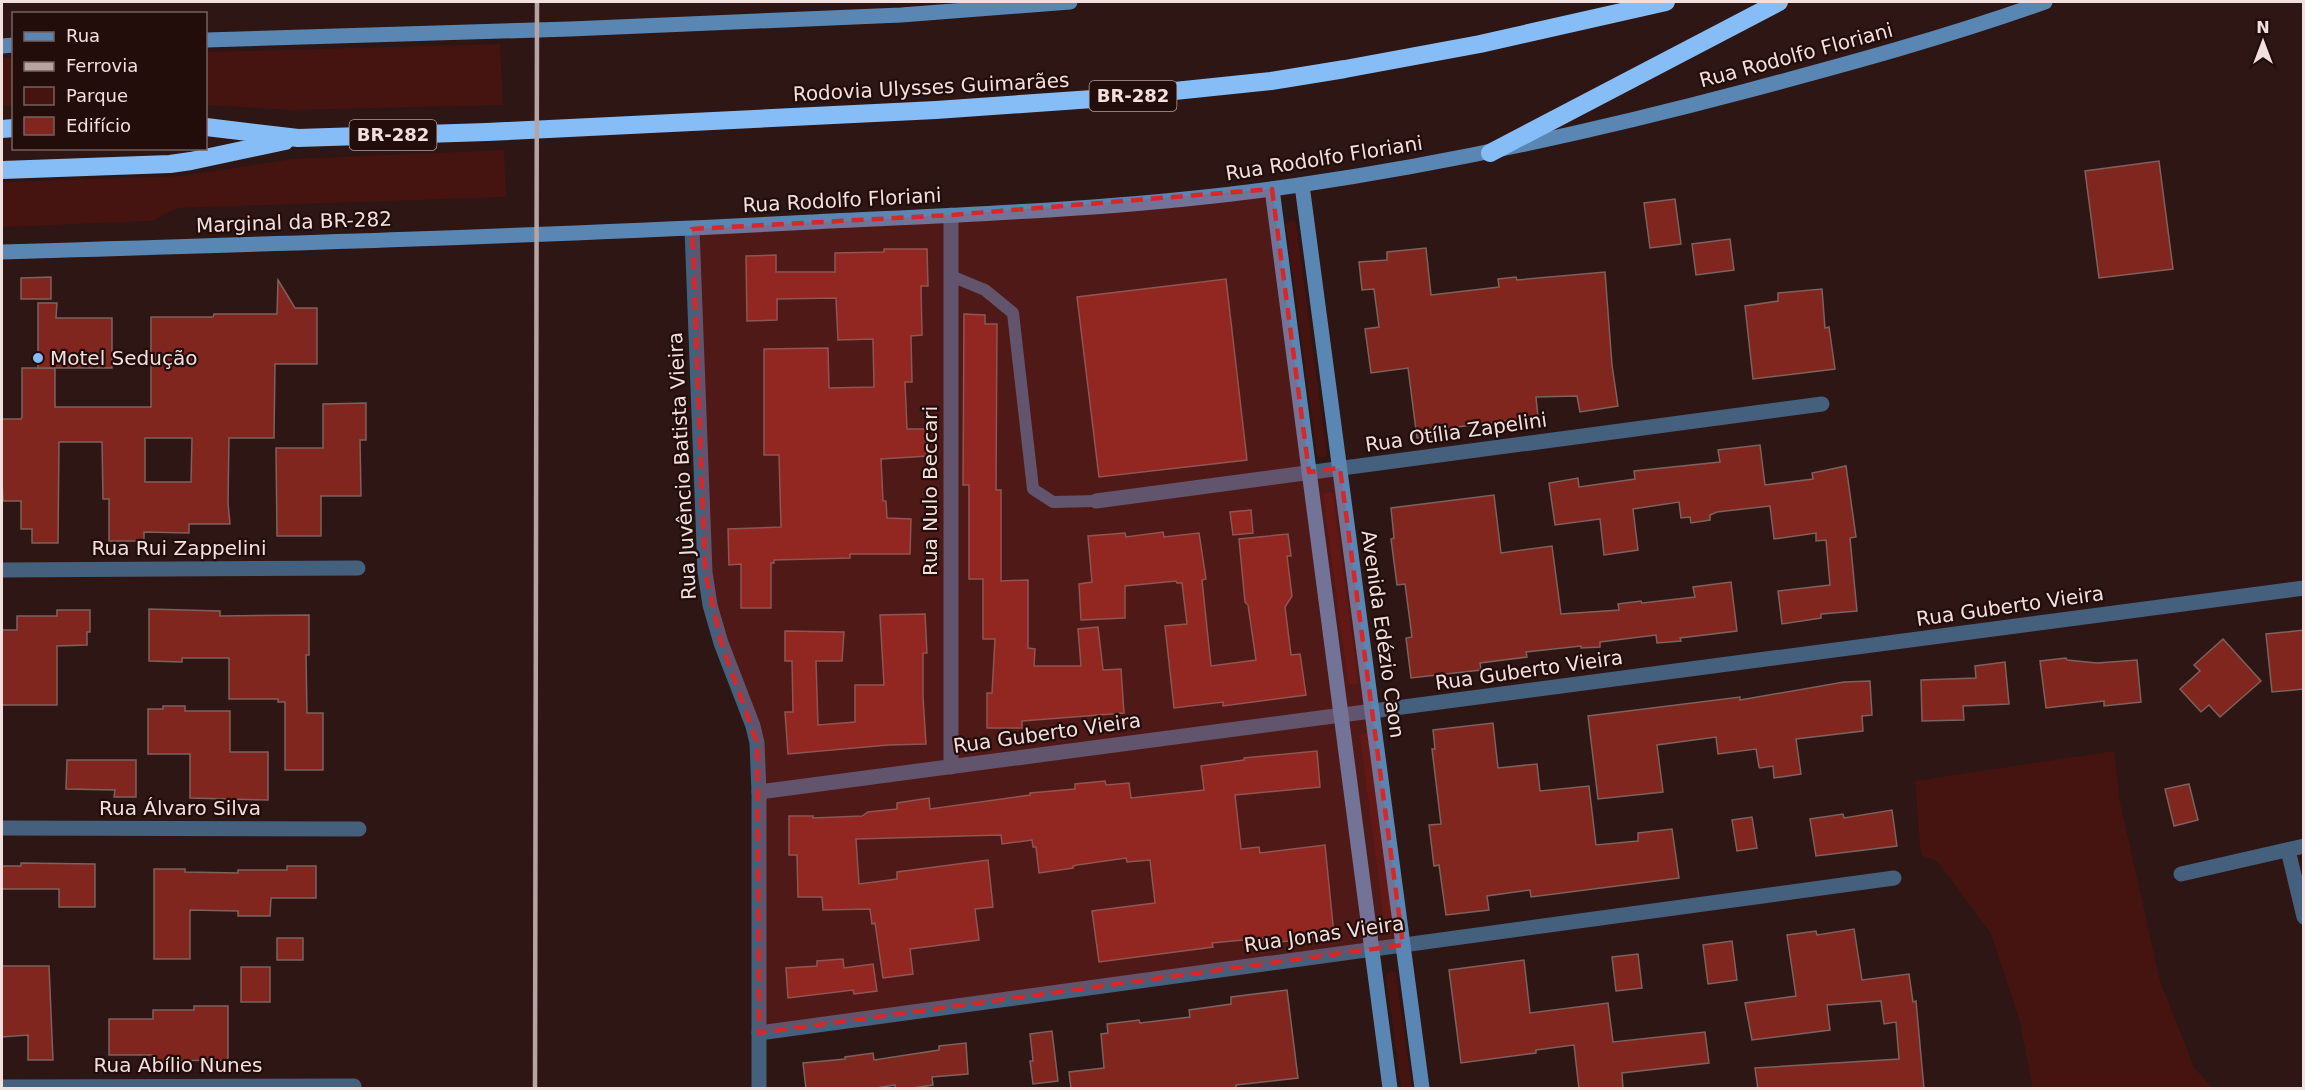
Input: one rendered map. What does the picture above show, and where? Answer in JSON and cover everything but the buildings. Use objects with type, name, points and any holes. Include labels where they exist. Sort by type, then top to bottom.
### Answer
[{"type":"highway","name":"Rodovia Ulysses Guimarães","points":[[207,127],[298,138],[593,128],[1022,105],[1215,88],[1345,69],[1446,50],[1666,2]]},
{"type":"highway","points":[[1490,153],[1779,2]]},
{"type":"highway","name":"Rodovia Ulysses Guimarães","points":[[2,170],[170,164],[298,138]]},
{"type":"main road","points":[[207,40],[570,29],[900,15],[1070,2]]},
{"type":"main road","name":"Rua Rodolfo Floriani","points":[[588,233],[951,215],[1112,204],[1302,185],[1490,153],[1693,105],[1864,60],[2045,2]]},
{"type":"main road","name":"Avenida Edézio Caon","points":[[1302,185],[1422,1089]]},
{"type":"main road","points":[[1272,189],[1390,1089]]},
{"type":"main road","name":"Marginal da BR-282","points":[[2,252],[588,233]]},
{"type":"street","name":"Rua Nulo Beccari","points":[[951,215],[951,767]]},
{"type":"street","name":"Rua Juvêncio Batista Vieira","points":[[692,229],[705,572],[710,605],[721,643],[753,726],[756,743],[759,792],[759,1089]]},
{"type":"street","name":"Rua Otília Zapelini","points":[[1096,501],[1822,404]]},
{"type":"street","name":"Rua Rui Zappelini","points":[[2,570],[358,568]]},
{"type":"street","name":"Rua Guberto Vieira","points":[[759,792],[2304,588]]},
{"type":"street","name":"Rua Álvaro Silva","points":[[2,828],[359,829]]},
{"type":"street","points":[[2181,874],[2296,848],[2304,917]]},
{"type":"street","name":"Rua Jonas Vieira","points":[[759,1033],[1894,878]]},
{"type":"street","name":"Rua Abílio Nunes","points":[[2,1087],[354,1086]]},
{"type":"lane","points":[[951,276],[985,290],[1013,313],[1033,489],[1053,502],[1096,501]]},
{"type":"highlighted area","points":[[1272,189],[1309,472],[1340,468],[1403,945],[759,1033],[757,743],[721,643],[705,572],[692,229],[951,215]]},
{"type":"green space","points":[[500,44],[503,105],[292,110],[207,105],[207,52]]},
{"type":"green space","points":[[2,58],[12,58],[12,105],[2,106]]},
{"type":"green space","points":[[504,150],[506,197],[177,208],[152,221],[2,227],[2,182],[183,176],[293,159]]},
{"type":"green space","points":[[1293,220],[1296,223],[1327,454],[1321,458],[1317,455],[1286,225],[1288,221]]},
{"type":"green space","points":[[1330,492],[1333,494],[1358,681],[1351,685],[1348,682],[1323,496]]},
{"type":"green space","points":[[1367,732],[1370,734],[1395,928],[1393,932],[1385,930],[1360,736]]},
{"type":"green space","points":[[2114,751],[2120,802],[2160,981],[2194,1067],[2212,1088],[2033,1088],[2019,1018],[1991,934],[1938,862],[1921,855],[1915,781]]},
{"type":"green space","points":[[1393,971],[1396,974],[1412,1088],[1401,1088],[1386,975]]},
{"type":"railway","points":[[535,1088],[537,2]]},
{"type":"place","name":"Motel Sedução","points":[[38,358]]}]
